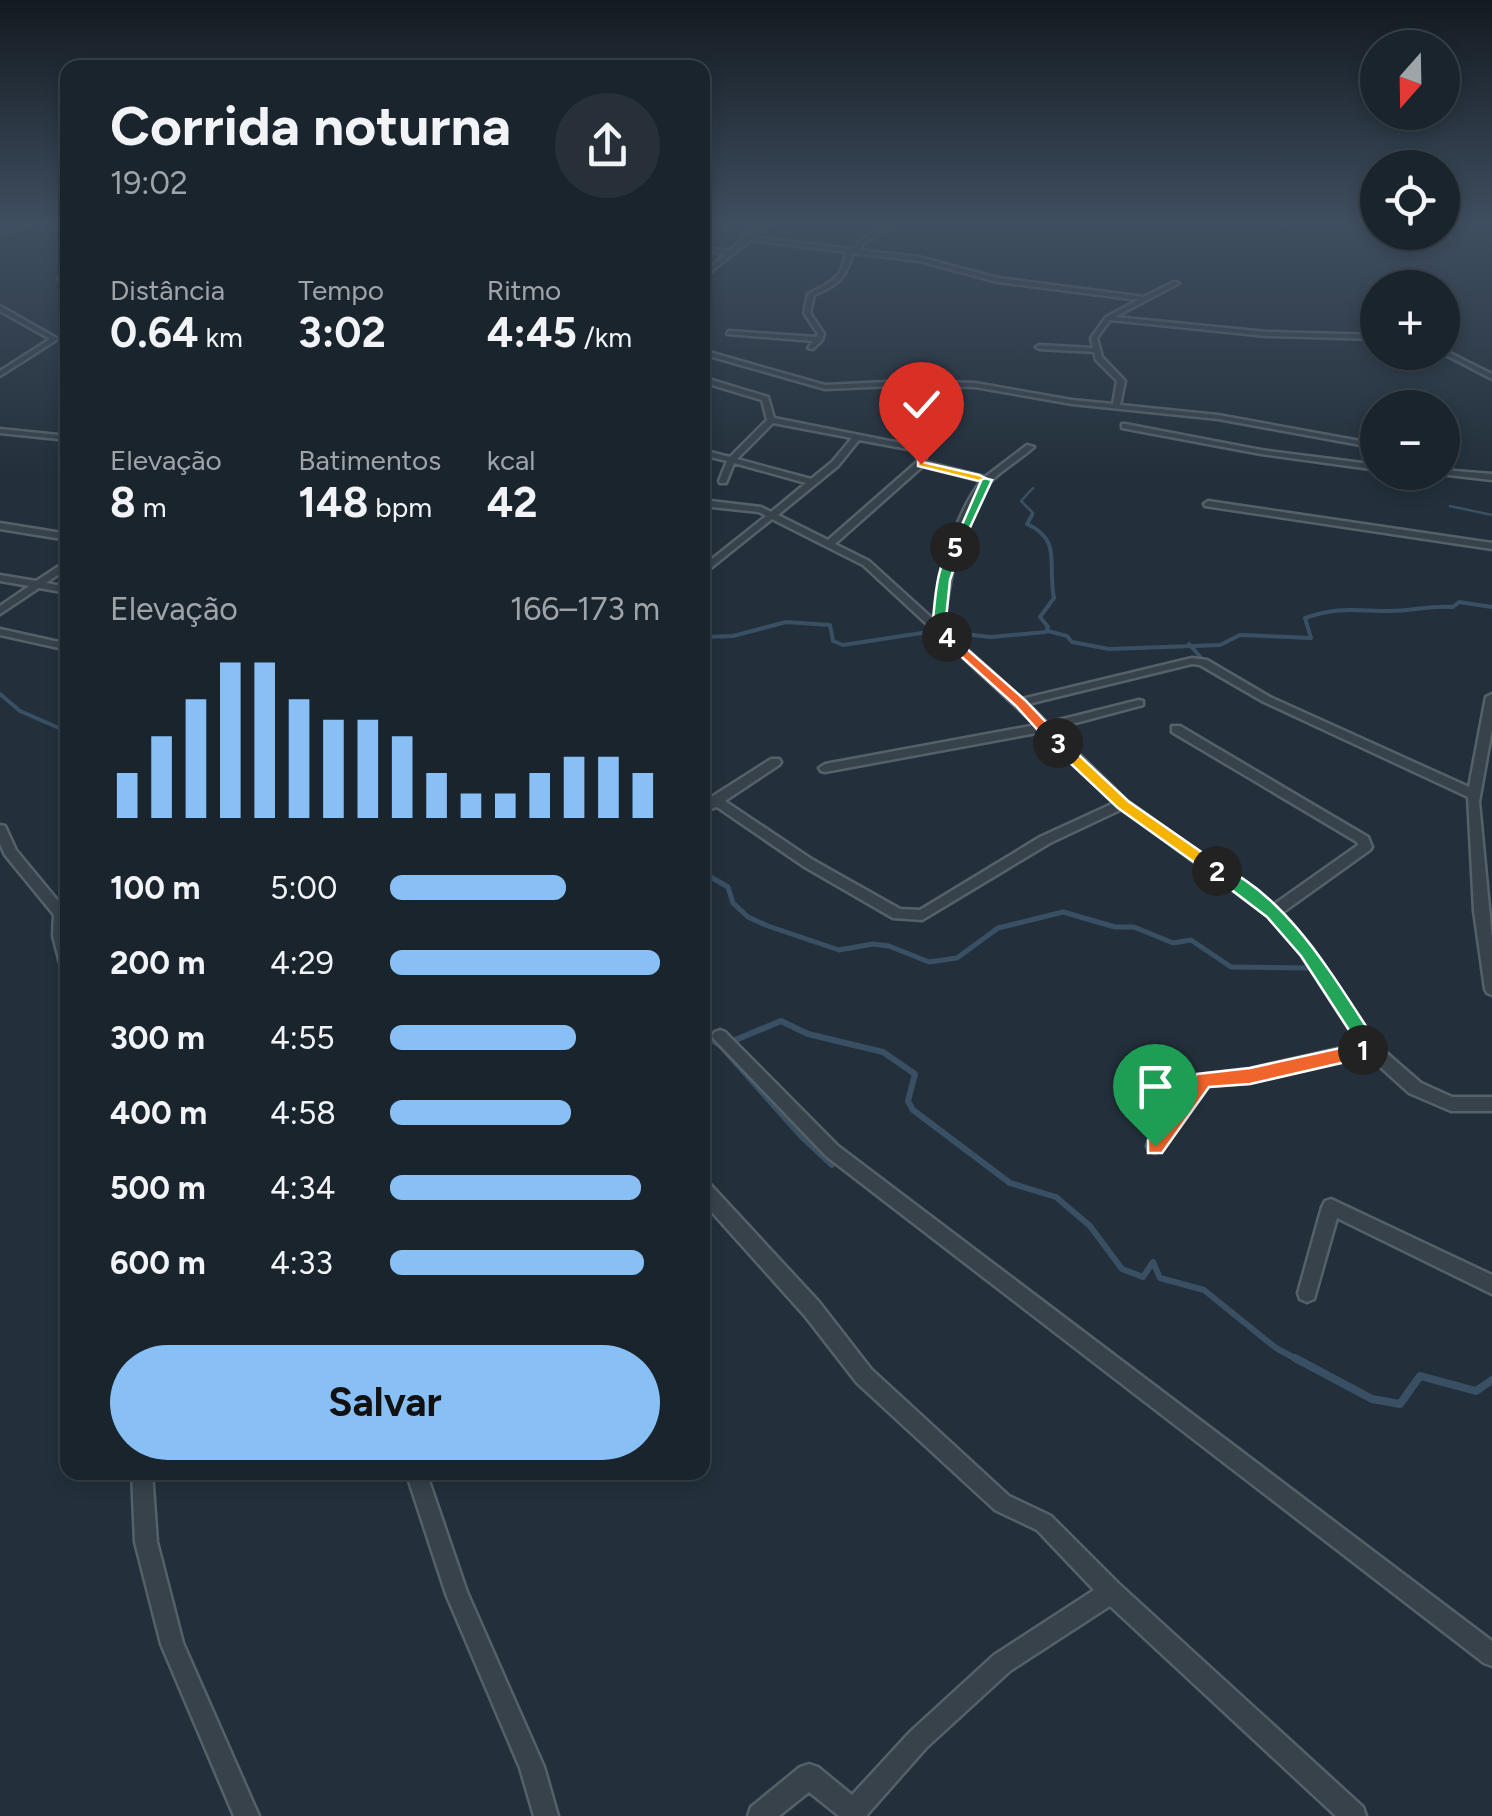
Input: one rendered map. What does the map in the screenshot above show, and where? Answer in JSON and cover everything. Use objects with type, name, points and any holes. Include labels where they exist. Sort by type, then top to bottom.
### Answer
[{"type":"street","points":[[807,307],[806,314],[821,334],[811,348]]},
{"type":"street","points":[[1116,407],[1121,381],[1095,350],[1094,338],[1108,318],[1129,307]]},
{"type":"street","points":[[0,308],[55,339],[0,374]]},
{"type":"street","points":[[1108,318],[1267,334],[1360,337]]},
{"type":"street","points":[[729,333],[820,339]]},
{"type":"street","points":[[1039,346],[1095,350]]},
{"type":"street","points":[[710,354],[836,388],[975,385],[1116,407],[1218,417],[1360,443]]},
{"type":"street","points":[[1460,360],[1492,377]]},
{"type":"street","points":[[710,375],[734,361]]},
{"type":"street","points":[[710,381],[765,399],[770,420]]},
{"type":"street","points":[[831,543],[921,464],[925,450],[918,384]]},
{"type":"street","points":[[770,420],[925,450]]},
{"type":"street","points":[[723,480],[732,461],[770,420]]},
{"type":"street","points":[[1125,426],[1360,466]]},
{"type":"street","points":[[0,430],[60,437]]},
{"type":"street","points":[[710,565],[835,464],[858,436]]},
{"type":"street","points":[[938,630],[949,563],[987,480],[1030,447]]},
{"type":"street","points":[[710,454],[812,482]]},
{"type":"street","points":[[921,464],[987,480]]},
{"type":"street","points":[[1460,474],[1492,477]]},
{"type":"street","points":[[710,504],[748,507],[769,515],[866,564],[1020,703],[1123,804],[1273,912],[1307,952],[1370,1048],[1431,1098],[1450,1104],[1492,1104]]},
{"type":"street","points":[[1208,504],[1492,546]]},
{"type":"street","points":[[0,526],[60,536]]},
{"type":"street","points":[[0,611],[60,569]]},
{"type":"street","points":[[0,578],[60,588]]},
{"type":"street","points":[[0,632],[60,645]]},
{"type":"street","points":[[1020,703],[1192,661],[1203,662],[1266,699],[1473,794]]},
{"type":"street","points":[[1492,697],[1473,794],[1481,911],[1492,989]]},
{"type":"street","points":[[825,768],[1042,728],[1139,703]]},
{"type":"street","points":[[1176,728],[1363,840],[1365,847],[1273,912]]},
{"type":"street","points":[[710,804],[775,762]]},
{"type":"street","points":[[710,806],[898,914],[912,916],[922,915],[1044,840],[1123,804]]},
{"type":"street","points":[[0,828],[10,852],[60,913]]},
{"type":"street","points":[[720,1036],[832,1151],[1492,1655]]},
{"type":"street","points":[[1155,1146],[1204,1080],[1250,1076],[1370,1048]]},
{"type":"street","points":[[710,1197],[812,1308],[864,1376],[1002,1503],[1044,1523],[1111,1592],[1354,1816]]},
{"type":"street","points":[[1308,1293],[1331,1208],[1492,1285]]},
{"type":"street","points":[[142,1480],[146,1542],[172,1644],[247,1816]]},
{"type":"street","points":[[419,1480],[457,1594],[526,1752],[546,1816]]},
{"type":"street","points":[[760,1816],[809,1776],[853,1812],[918,1740],[1002,1663],[1111,1592]]},
{"type":"waterway","points":[[1032,515],[1021,501],[1033,488]]},
{"type":"waterway","points":[[1450,506],[1492,515]]},
{"type":"waterway","points":[[710,637],[733,636],[786,622],[830,625],[833,641],[843,645],[935,631],[991,637],[1046,632],[1048,627],[1040,617],[1054,598],[1050,546],[1038,530],[1027,524],[1032,515]]},
{"type":"waterway","points":[[1191,646],[1220,645],[1240,635],[1311,638],[1305,618],[1328,612],[1453,607],[1459,602],[1492,607]]},
{"type":"waterway","points":[[1048,631],[1067,636],[1072,642],[1109,649],[1191,646]]},
{"type":"waterway","points":[[1191,646],[1204,661]]},
{"type":"waterway","points":[[0,694],[20,711],[60,728]]},
{"type":"waterway","points":[[710,877],[728,887],[733,903],[748,917],[839,950],[873,944],[929,962],[957,958],[998,928],[1063,912],[1115,927],[1134,927],[1173,943],[1191,940],[1231,967],[1310,968]]},
{"type":"waterway","points":[[721,1046],[781,1021],[808,1034],[883,1052],[915,1074],[908,1101],[913,1110],[1010,1183],[1056,1197],[1090,1226],[1122,1269],[1143,1277],[1153,1262],[1160,1278],[1204,1290],[1276,1348],[1300,1361]]},
{"type":"waterway","points":[[710,1038],[721,1046]]},
{"type":"waterway","points":[[721,1046],[832,1165]]},
{"type":"waterway","points":[[1295,1358],[1372,1399],[1400,1404],[1420,1376],[1476,1391],[1492,1380]]},
{"type":"route","points":[[921,464],[987,480],[949,563],[938,630],[1020,703],[1123,804],[1273,912],[1307,952],[1370,1048],[1250,1076],[1204,1080],[1155,1146]]}]
